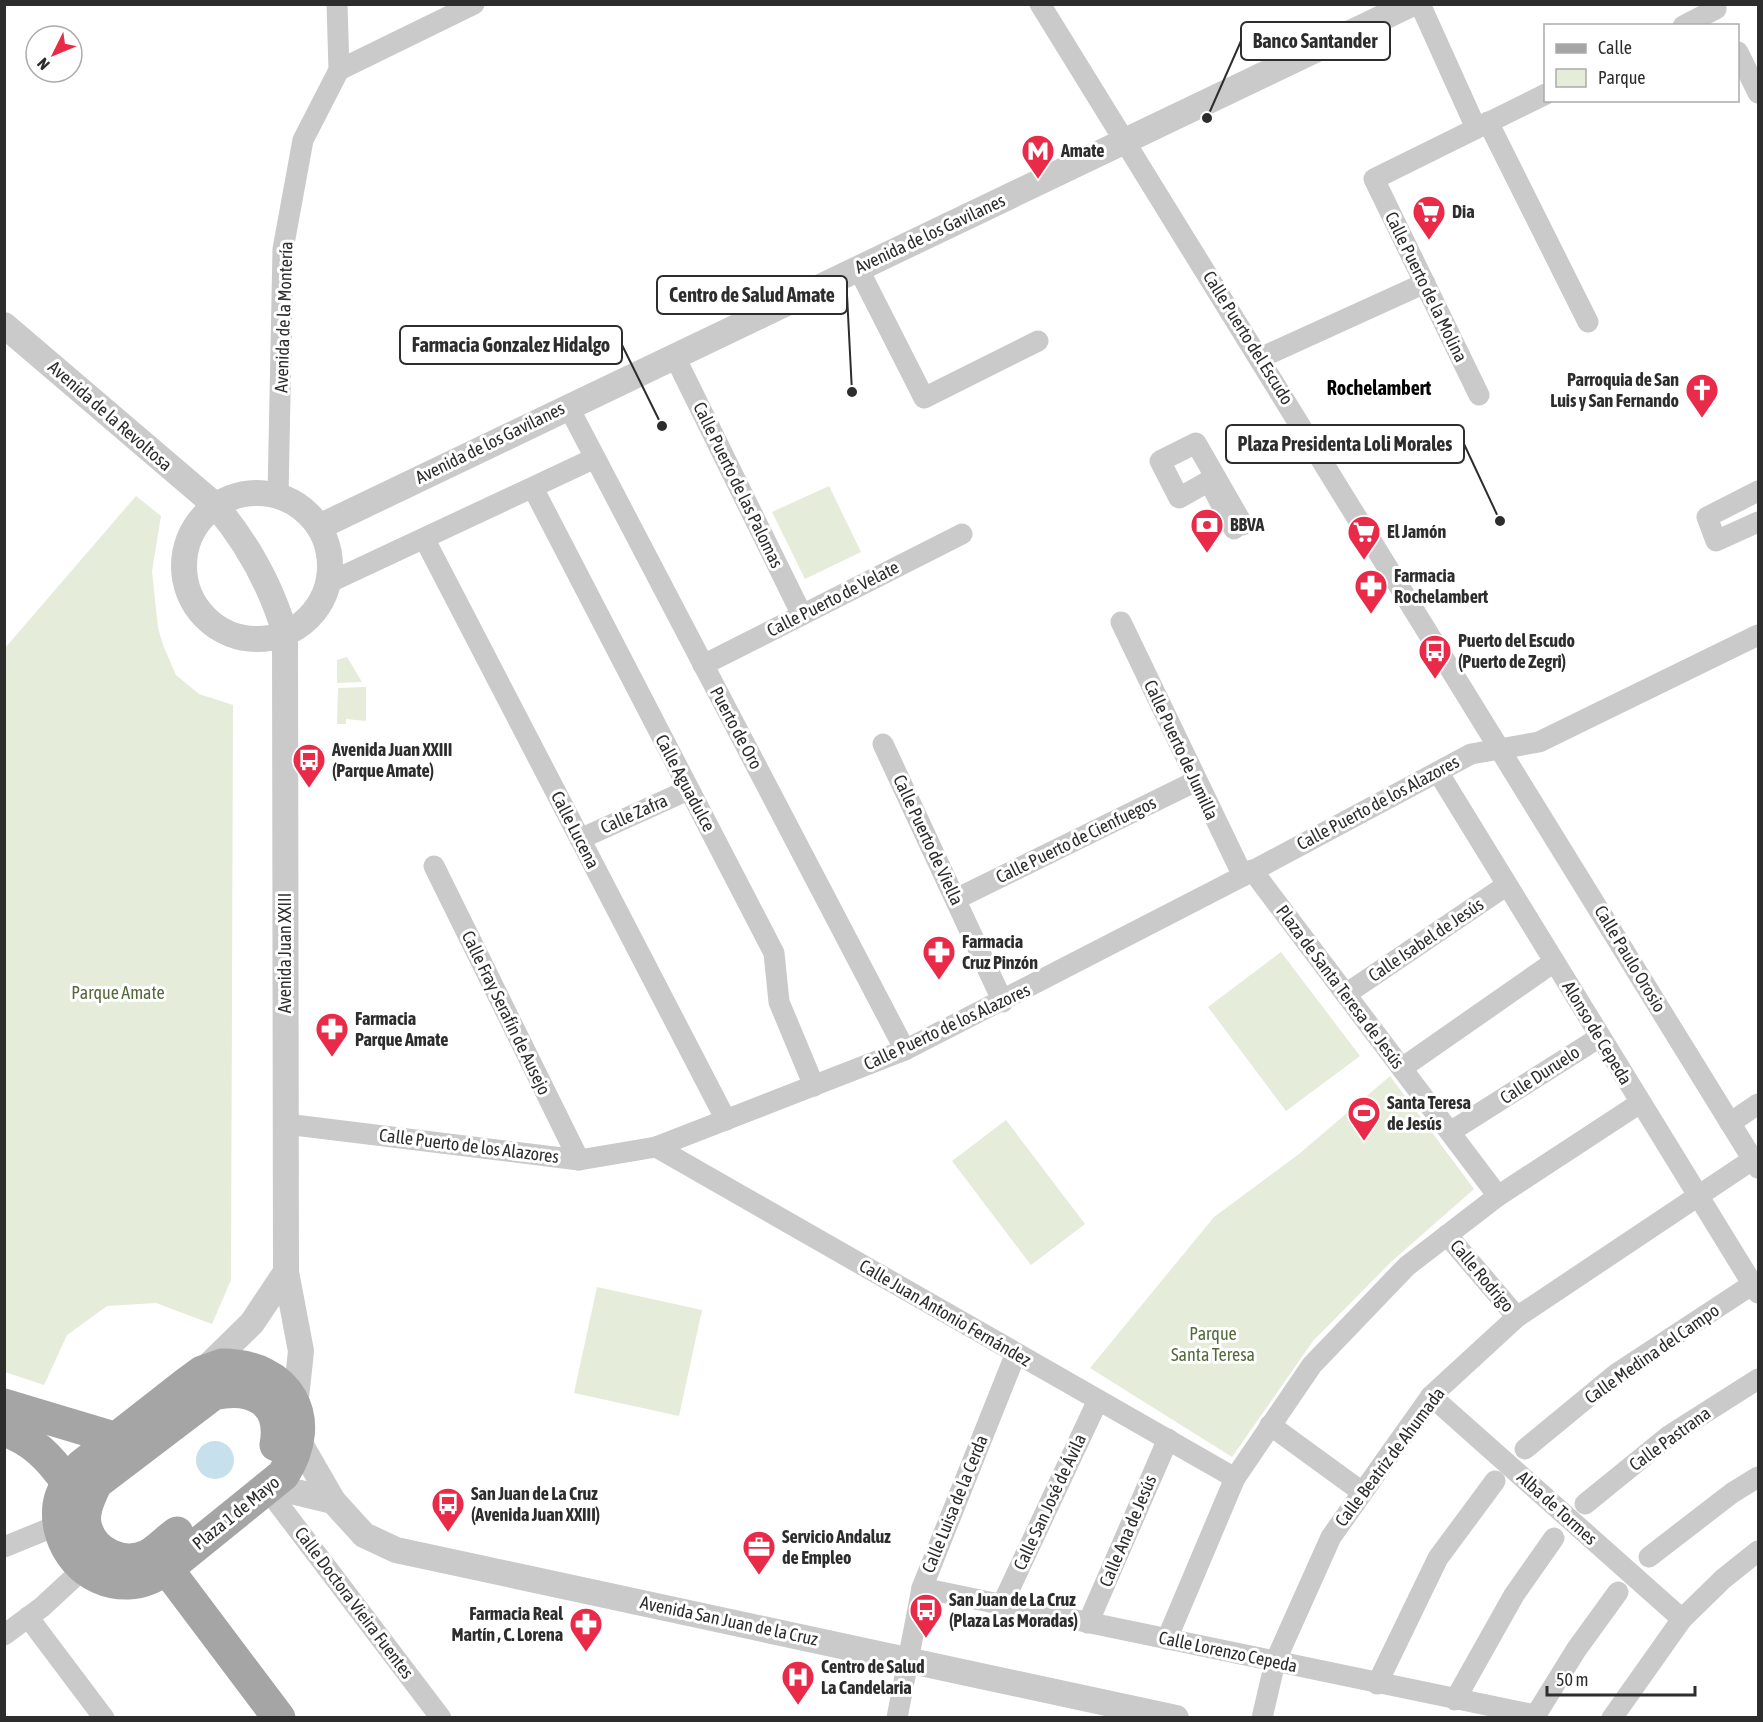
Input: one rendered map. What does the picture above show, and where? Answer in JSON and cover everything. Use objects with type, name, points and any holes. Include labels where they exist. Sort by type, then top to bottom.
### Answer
[{"type":"main road","name":"Plaza 1 de Mayo","points":[[222,1365],[243,1365],[262,1371],[283,1387],[295,1407],[299,1425],[299,1442],[294,1459],[283,1475],[172,1565],[148,1580],[128,1584],[105,1580],[83,1569],[66,1549],[58,1525],[59,1503],[67,1482],[81,1466],[114,1438],[202,1372],[222,1365]]},
{"type":"main road","points":[[207,1515],[146,1557],[126,1560],[111,1557],[98,1548],[86,1528],[86,1505],[96,1483],[213,1394],[243,1390],[261,1400],[275,1412],[279,1429],[272,1462],[207,1515],[184,1539],[172,1565],[279,1718]]},
{"type":"main road","points":[[4,1405],[114,1438]]},
{"type":"main road","points":[[4,1430],[22,1436],[49,1456],[67,1482]]},
{"type":"street","name":"Avenida de la Montería","points":[[278,496],[283,249],[303,140],[339,70],[337,4]]},
{"type":"street","points":[[339,70],[474,4]]},
{"type":"street","name":"Calle Puerto del Escudo","points":[[1040,4],[1502,749]]},
{"type":"street","name":"Avenida de los Gavilanes","points":[[319,527],[1411,4]]},
{"type":"street","points":[[1420,4],[1588,322]]},
{"type":"street","points":[[1688,24],[1718,13]]},
{"type":"street","points":[[1739,56],[1758,93]]},
{"type":"street","points":[[1482,125],[1544,94]]},
{"type":"street","name":"Calle Puerto de la Molina","points":[[1479,395],[1374,179],[1482,125]]},
{"type":"street","points":[[858,268],[924,398],[1038,340]]},
{"type":"street","points":[[1260,358],[1425,283]]},
{"type":"street","name":"Avenida de la Revoltosa","points":[[4,325],[216,506],[241,537],[258,567],[275,599],[285,633]]},
{"type":"street","name":"Calle Puerto de las Palomas","points":[[674,355],[802,615]]},
{"type":"street","name":"Puerto de Oro","points":[[568,406],[905,1050]]},
{"type":"street","points":[[328,583],[425,540],[595,458]]},
{"type":"street","name":"Calle Aguadulce","points":[[533,488],[774,953],[779,1002],[814,1086]]},
{"type":"street","points":[[1758,491],[1707,517],[1716,541],[1758,522]]},
{"type":"street","points":[[257,493],[278,496],[308,514],[319,527],[328,554],[328,583],[319,604],[304,621],[285,633],[250,638],[233,635],[217,627],[203,615],[193,600],[186,584],[186,549],[202,518],[216,506],[235,496],[257,493]]},
{"type":"street","name":"Calle Puerto de Velate","points":[[703,665],[962,534]]},
{"type":"street","name":"Calle Lucena","points":[[425,540],[726,1120]]},
{"type":"street","name":"Calle Puerto de Jumilla","points":[[1121,622],[1196,781],[1247,873]]},
{"type":"street","name":"Avenida Juan XXIII","points":[[285,633],[286,1272],[301,1351],[295,1407]]},
{"type":"street","name":"Calle Puerto de los Alazores","points":[[286,1124],[579,1160],[656,1148],[905,1050],[1003,1002],[1471,754],[1539,742],[1758,634]]},
{"type":"street","name":"Calle Puerto de Viella","points":[[883,744],[1003,1002]]},
{"type":"street","name":"Calle Paulo Orosio","points":[[1502,749],[1730,1123],[1757,1161]]},
{"type":"street","name":"Alonso de Cepeda","points":[[1438,772],[1697,1196],[1756,1288]]},
{"type":"street","name":"Calle Puerto de Cienfuegos","points":[[956,899],[1196,781]]},
{"type":"street","name":"Calle Zafra","points":[[580,839],[688,790]]},
{"type":"street","name":"Calle Fray Serafín de Ausejo","points":[[434,866],[579,1160]]},
{"type":"street","name":"Plaza de Santa Teresa de Jesús","points":[[1247,873],[1346,994],[1498,1196]]},
{"type":"street","name":"Calle Isabel de Jesús","points":[[1346,994],[1507,885]]},
{"type":"street","points":[[1402,1068],[1554,962]]},
{"type":"street","name":"Calle Duruelo","points":[[1450,1132],[1600,1037]]},
{"type":"street","points":[[1167,1639],[1234,1478],[1312,1365],[1407,1266],[1498,1196],[1640,1103]]},
{"type":"street","points":[[1730,1123],[1758,1104]]},
{"type":"street","name":"Calle Juan Antonio Fernández","points":[[656,1148],[1234,1478]]},
{"type":"street","name":"Calle Beatriz de Ahumada","points":[[1262,1718],[1275,1662],[1331,1537],[1431,1396],[1517,1317],[1697,1196],[1757,1161]]},
{"type":"street","name":"Calle Rodrigo","points":[[1448,1235],[1517,1317]]},
{"type":"street","points":[[202,1372],[252,1323],[286,1272]]},
{"type":"street","name":"Calle Medina del Campo","points":[[1525,1449],[1616,1374],[1756,1288]]},
{"type":"street","name":"Calle Luisa de la Cerda","points":[[897,1718],[922,1588],[1016,1353]]},
{"type":"street","name":"Calle Pastrana","points":[[1585,1503],[1670,1435],[1758,1379]]},
{"type":"street","name":"Alba de Tormes","points":[[1431,1396],[1682,1619]]},
{"type":"street","name":"Calle San José de Ávila","points":[[1002,1605],[1098,1400]]},
{"type":"street","points":[[1270,1425],[1362,1492]]},
{"type":"street","name":"Calle Ana de Jesús","points":[[1088,1623],[1168,1439]]},
{"type":"street","name":"Avenida San Juan de la Cruz","points":[[299,1442],[333,1501],[364,1535],[396,1550],[1176,1718]]},
{"type":"street","points":[[1650,1557],[1731,1493],[1758,1477]]},
{"type":"street","points":[[1377,1684],[1438,1558],[1495,1481]]},
{"type":"street","points":[[269,1487],[333,1501]]},
{"type":"street","name":"Calle Doctora Vieira Fuentes","points":[[269,1487],[441,1718]]},
{"type":"street","points":[[4,1547],[58,1525]]},
{"type":"street","points":[[1455,1700],[1515,1595],[1554,1538]]},
{"type":"street","points":[[1612,1718],[1682,1619],[1723,1579],[1758,1551]]},
{"type":"street","points":[[4,1635],[83,1569]]},
{"type":"street","name":"Calle Lorenzo Cepeda","points":[[922,1588],[1534,1716]]},
{"type":"street","points":[[1534,1716],[1576,1650],[1618,1592]]},
{"type":"street","points":[[28,1617],[104,1718]]},
{"type":"green space","points":[[829,486],[861,552],[805,579],[772,512]]},
{"type":"green space","name":"Parque Amate","points":[[136,496],[161,516],[152,571],[158,628],[176,675],[199,694],[233,705],[231,1280],[212,1324],[156,1303],[107,1306],[67,1335],[44,1385],[5,1372],[5,648]]},
{"type":"green space","points":[[347,657],[362,682],[337,683],[337,660]]},
{"type":"green space","points":[[366,687],[366,721],[346,719],[346,724],[337,724],[338,688]]},
{"type":"green space","points":[[1281,952],[1360,1056],[1286,1111],[1208,1007]]},
{"type":"green space","name":"Parque Santa Teresa","points":[[1390,1076],[1474,1189],[1391,1262],[1313,1341],[1232,1457],[1090,1368],[1214,1217],[1299,1154]]},
{"type":"green space","points":[[1006,1120],[1085,1224],[1031,1265],[952,1161]]},
{"type":"green space","points":[[597,1287],[702,1310],[679,1416],[574,1393]]},
{"type":"water","points":[[215,1441],[222,1442],[228,1447],[233,1453],[233,1467],[228,1473],[222,1478],[215,1479],[208,1478],[202,1473],[197,1467],[196,1460],[197,1453],[202,1447],[208,1442]]},
{"type":"place","name":"Banco Santander","points":[[1207,118]]},
{"type":"place","name":"Amate","points":[[1038,180]]},
{"type":"place","name":"Dia","points":[[1429,241]]},
{"type":"place","name":"Centro de Salud Amate","points":[[852,392]]},
{"type":"place","name":"Parroquia de San Luis y San Fernando","points":[[1702,419]]},
{"type":"place","name":"Farmacia Gonzalez Hidalgo","points":[[662,426]]},
{"type":"place","name":"Plaza Presidenta Loli Morales","points":[[1500,521]]},
{"type":"place","name":"BBVA","points":[[1207,554]]},
{"type":"place","name":"El Jamón","points":[[1364,561]]},
{"type":"place","name":"Farmacia Rochelambert","points":[[1371,615]]},
{"type":"place","name":"Puerto del Escudo (Puerto de Zegri)","points":[[1435,680]]},
{"type":"place","name":"Avenida Juan XXIII (Parque Amate)","points":[[309,789]]},
{"type":"place","name":"Farmacia Cruz Pinzón","points":[[939,981]]},
{"type":"place","name":"Farmacia Parque Amate","points":[[332,1058]]},
{"type":"place","name":"Santa Teresa de Jesús","points":[[1364,1142]]},
{"type":"place","name":"San Juan de La Cruz (Avenida Juan XXIII)","points":[[448,1533]]},
{"type":"place","name":"Servicio Andaluz de Empleo","points":[[759,1576]]},
{"type":"place","name":"San Juan de La Cruz (Plaza Las Moradas)","points":[[926,1639]]},
{"type":"place","name":"Farmacia Real Martín , C. Lorena","points":[[586,1653]]},
{"type":"place","name":"Centro de Salud La Candelaria","points":[[798,1706]]},
{"type":"district","name":"Rochelambert","points":[[1379,388]]}]
